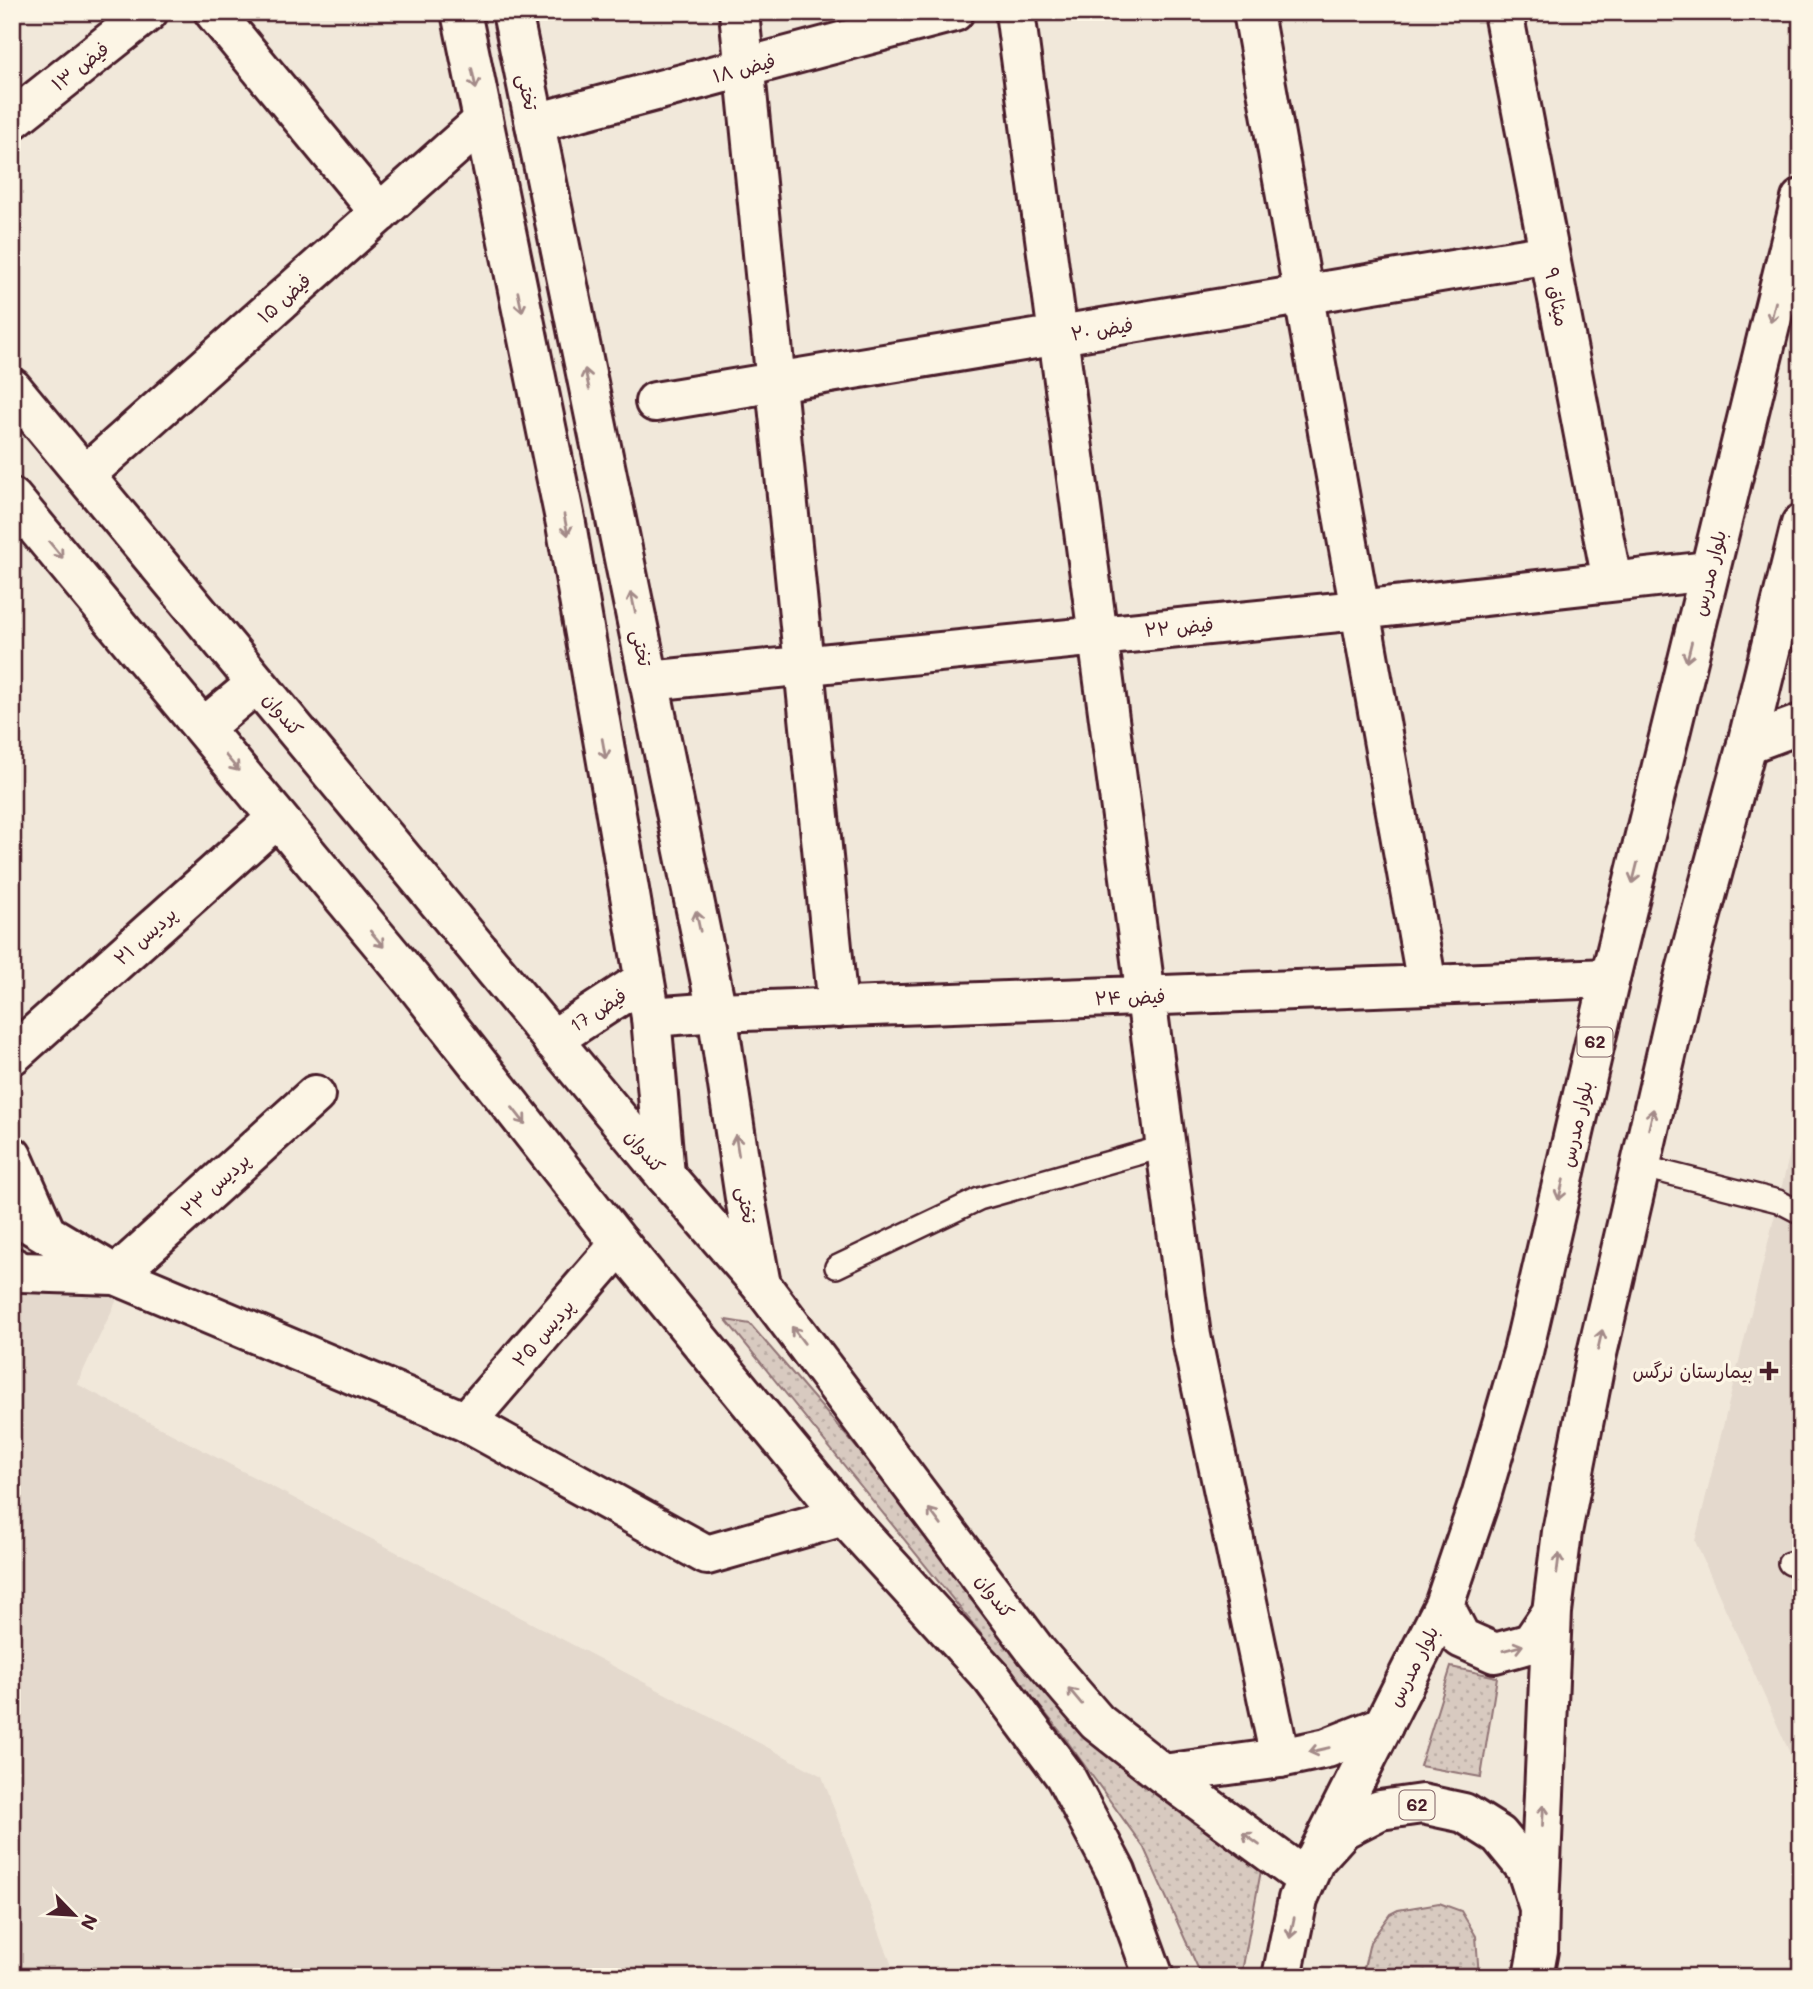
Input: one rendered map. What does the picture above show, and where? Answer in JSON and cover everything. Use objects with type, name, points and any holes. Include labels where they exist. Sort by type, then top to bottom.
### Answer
[{"type":"main road","name":"فیض ۱۳","points":[[12,120],[148,12]]},
{"type":"main road","points":[[214,12],[380,213]]},
{"type":"main road","points":[[461,12],[566,524],[651,1017],[665,1175]]},
{"type":"main road","name":"تختی","points":[[512,12],[717,1012],[761,1285]]},
{"type":"main road","points":[[739,12],[838,1008]]},
{"type":"main road","name":"فیض ۱۸","points":[[535,123],[954,12]]},
{"type":"main road","points":[[1015,12],[1191,1336],[1280,1758]]},
{"type":"main road","points":[[1253,12],[1427,985]]},
{"type":"main road","name":"میثاق ۹","points":[[1503,12],[1612,581]]},
{"type":"main road","name":"فیض ۱۵","points":[[85,475],[483,121]]},
{"type":"main road","name":"بلوار مدرس","points":[[1310,1869],[1444,1605],[1481,1496],[1523,1352],[1609,978],[1801,199]]},
{"type":"main road","name":"فیض ۲۰","points":[[655,402],[1549,254]]},
{"type":"main road","name":"کندوان","points":[[12,388],[552,1040],[761,1285],[1036,1651],[1097,1722],[1163,1774],[1310,1869]]},
{"type":"main road","points":[[18,516],[203,728],[417,986],[620,1244],[844,1516],[992,1678],[1065,1776],[1116,1872],[1154,1977]]},
{"type":"main road","name":"62","points":[[1533,1977],[1538,1950],[1552,1612],[1562,1532],[1591,1385],[1684,978],[1747,744],[1801,524]]},
{"type":"main road","name":"فیض ۲۲","points":[[649,681],[1359,610],[1709,571]]},
{"type":"main road","points":[[203,728],[257,683]]},
{"type":"main road","points":[[1747,744],[1801,724]]},
{"type":"main road","name":"پردیس ۲۱","points":[[12,1055],[277,818]]},
{"type":"main road","name":"فیض ۲۴","points":[[651,1017],[717,1012],[1609,978]]},
{"type":"main road","name":"فیض 17","points":[[552,1040],[644,980]]},
{"type":"main road","name":"پردیس ۲۳","points":[[116,1275],[314,1095]]},
{"type":"main road","points":[[12,1156],[46,1233]]},
{"type":"main road","points":[[12,1213],[116,1275],[466,1422],[706,1555],[844,1516]]},
{"type":"main road","name":"پردیس ۲۵","points":[[466,1422],[620,1244]]},
{"type":"main road","points":[[12,1267],[22,1272],[116,1275]]},
{"type":"main road","points":[[1444,1605],[1461,1638],[1495,1653],[1531,1643],[1552,1612]]},
{"type":"main road","points":[[1163,1774],[1280,1758],[1327,1748],[1383,1726]]},
{"type":"main road","name":"62","points":[[1282,1977],[1298,1899],[1310,1869],[1343,1829],[1381,1810],[1422,1804],[1464,1813],[1499,1835],[1526,1868],[1539,1908]]},
{"type":"lane","points":[[836,1267],[979,1199],[1166,1146]]},
{"type":"lane","points":[[1640,1166],[1778,1201],[1801,1213]]},
{"type":"shaded area","name":"بیمارستان نرگس","points":[[1801,1108],[1801,1778],[1695,1541]]},
{"type":"shaded area","points":[[12,1205],[131,1270],[77,1384],[822,1776],[896,1977],[12,1977]]},
{"type":"shaded area","points":[[726,1320],[750,1324],[1138,1774],[1266,1844],[1241,1977],[1202,1977],[1144,1848],[1059,1730]]},
{"type":"shaded area","points":[[1451,1667],[1497,1677],[1481,1777],[1420,1766]]},
{"type":"shaded area","points":[[1439,1903],[1461,1911],[1476,1936],[1479,1977],[1362,1977],[1370,1942],[1390,1914],[1398,1910]]},
{"type":"place","name":"بیمارستان نرگس","points":[[1769,1371]]}]
